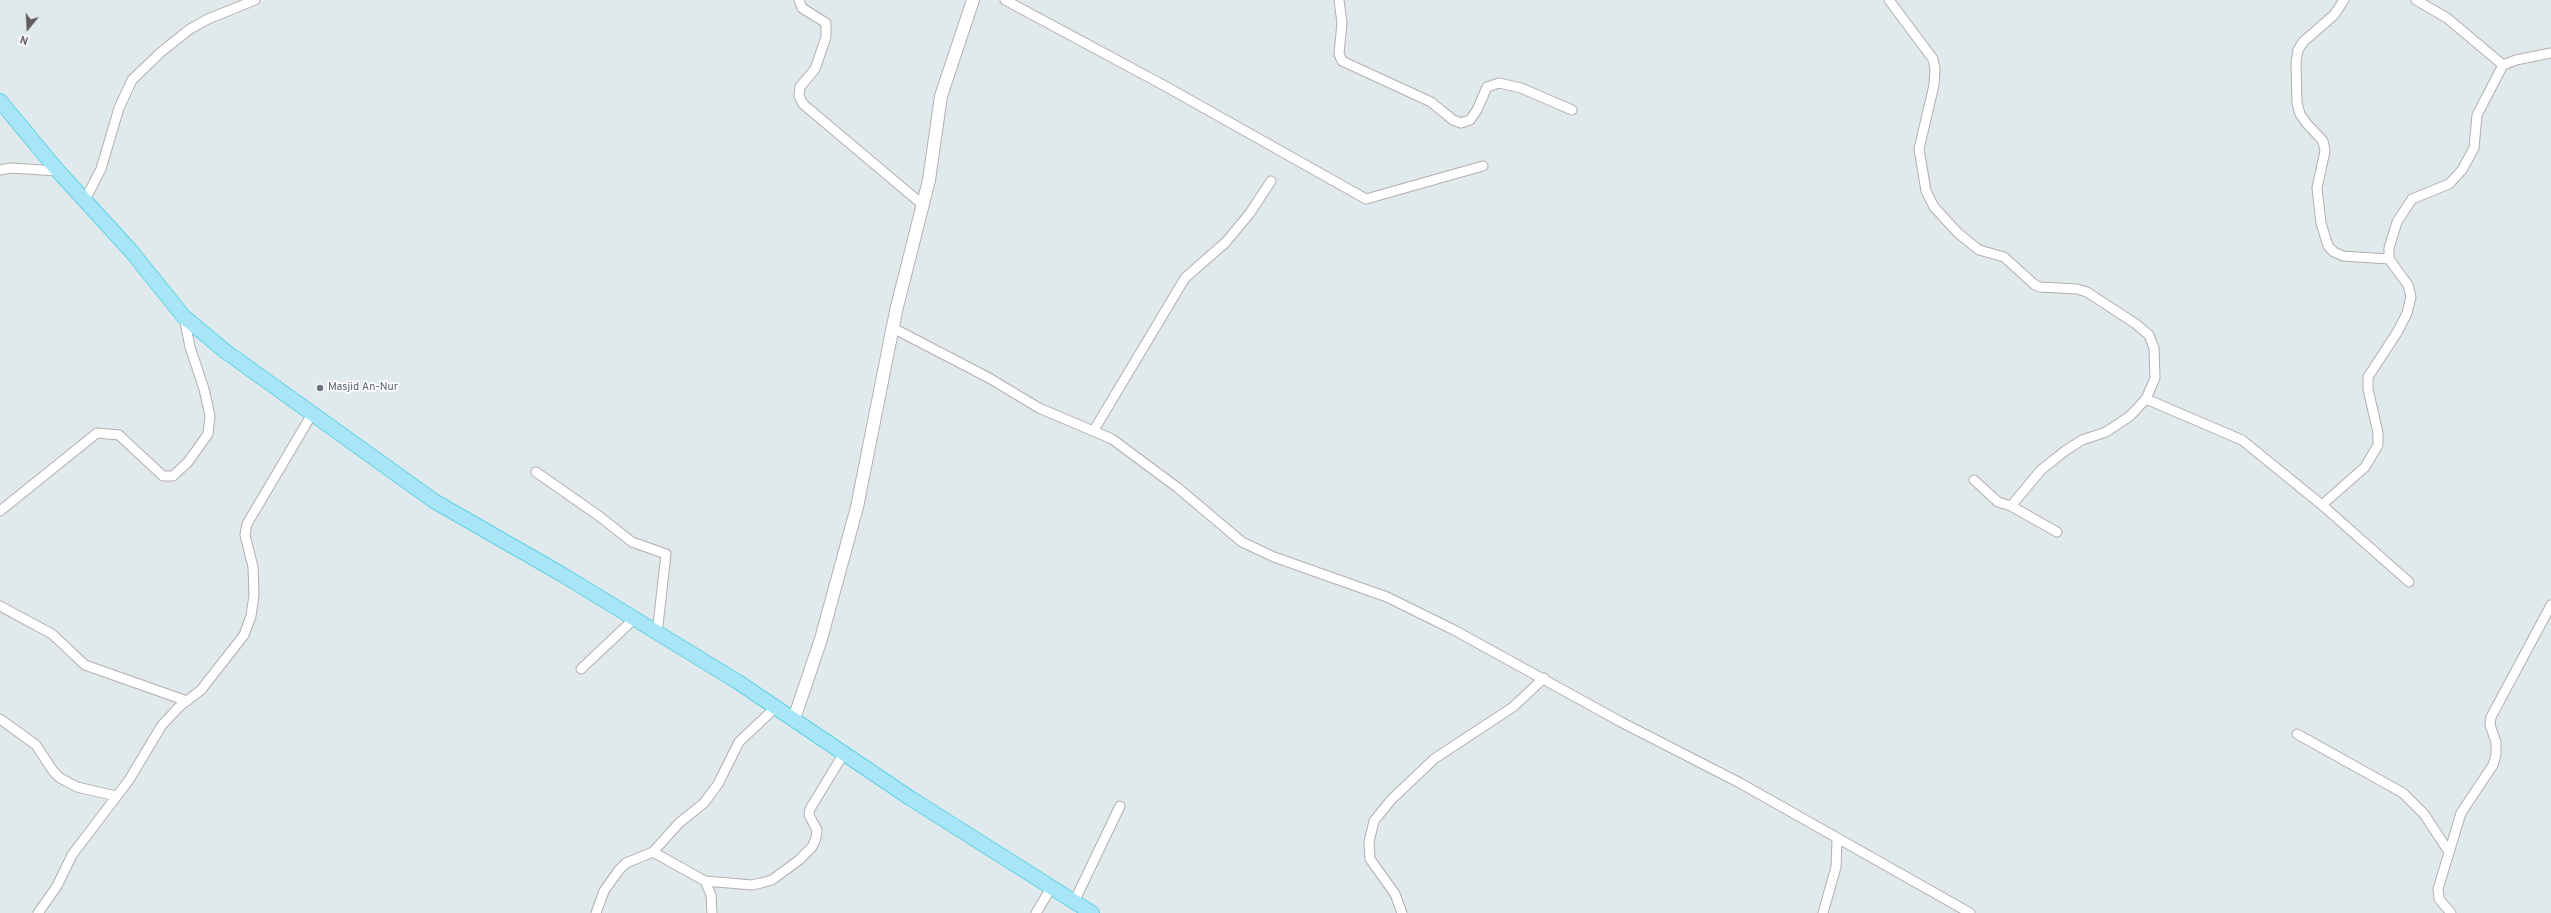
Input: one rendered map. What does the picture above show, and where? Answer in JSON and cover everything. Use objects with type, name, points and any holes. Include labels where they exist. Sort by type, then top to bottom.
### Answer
[{"type":"main road","points":[[0,101],[58,171],[131,251],[184,317],[225,351],[434,501],[564,575],[776,707],[946,821],[1092,913]]},
{"type":"street","points":[[85,200],[101,170],[119,108],[132,80],[161,52],[190,29],[208,19],[255,0]]},
{"type":"street","points":[[799,0],[802,8],[826,23],[826,37],[815,69],[800,86],[799,96],[803,104],[923,205]]},
{"type":"street","points":[[794,719],[819,646],[857,507],[893,328],[923,205],[941,96],[973,0]]},
{"type":"street","points":[[1005,0],[1158,82],[1366,199],[1482,166]]},
{"type":"street","points":[[1339,0],[1342,23],[1339,54],[1342,61],[1431,102],[1453,120],[1461,123],[1470,120],[1478,110],[1487,87],[1499,83],[1520,88],[1572,110]]},
{"type":"street","points":[[1889,0],[1933,59],[1935,69],[1934,84],[1919,149],[1926,191],[1934,207],[1972,245],[1980,250],[2004,257],[2035,285],[2050,289],[2077,289],[2087,292],[2149,335],[2154,348],[2155,378],[2146,398],[2130,416],[2106,432],[2082,440],[2065,450],[2041,470],[2011,506]]},
{"type":"street","points":[[2344,0],[2334,15],[2303,42],[2298,50],[2296,62],[2298,103],[2300,114],[2307,124],[2324,141],[2325,151],[2318,188],[2321,222],[2328,246],[2334,252],[2343,256],[2389,259]]},
{"type":"street","points":[[2416,0],[2447,18],[2503,65]]},
{"type":"street","points":[[2322,505],[2365,467],[2378,445],[2378,433],[2368,389],[2368,377],[2402,323],[2411,298],[2406,282],[2391,265],[2389,259],[2389,248],[2394,230],[2406,205],[2418,195],[2449,184],[2462,170],[2471,155],[2475,138],[2477,116],[2503,65],[2516,60],[2551,53]]},
{"type":"street","points":[[0,170],[20,168],[58,171]]},
{"type":"street","points":[[1094,430],[1184,278],[1226,242],[1250,213],[1271,181]]},
{"type":"street","points":[[0,511],[97,433],[119,435],[163,476],[173,476],[188,462],[208,434],[210,416],[204,389],[190,347],[184,317]]},
{"type":"street","points":[[893,328],[989,378],[1039,408],[1094,430],[1112,439],[1146,462],[1247,545],[1274,557],[1387,597],[1454,630],[1544,678],[1621,722],[1740,783],[1837,840],[1970,913]]},
{"type":"street","points":[[2146,398],[2242,440],[2322,505],[2409,582]]},
{"type":"street","points":[[38,913],[57,886],[72,855],[116,796],[162,725],[202,690],[222,666],[248,626],[253,605],[254,579],[246,535],[247,524],[312,414]]},
{"type":"street","points":[[536,472],[599,516],[632,542],[666,554],[657,634]]},
{"type":"street","points":[[1974,480],[1998,502],[2011,506],[2057,532]]},
{"type":"street","points":[[2451,913],[2439,900],[2438,889],[2461,813],[2493,765],[2496,755],[2496,742],[2490,725],[2493,710],[2551,605]]},
{"type":"street","points":[[0,606],[52,634],[85,665],[187,702]]},
{"type":"street","points":[[581,669],[634,619]]},
{"type":"street","points":[[1402,913],[1395,894],[1370,859],[1369,842],[1374,821],[1391,800],[1434,759],[1512,706],[1544,678]]},
{"type":"street","points":[[596,913],[604,891],[626,863],[653,852],[679,823],[713,793],[739,742],[776,707]]},
{"type":"street","points":[[0,719],[36,745],[53,771],[60,778],[77,786],[116,796]]},
{"type":"street","points":[[2297,734],[2403,793],[2424,814],[2449,852]]},
{"type":"street","points":[[653,852],[705,881],[761,883],[772,880],[799,860],[812,847],[816,838],[817,830],[809,815],[810,809],[844,753]]},
{"type":"street","points":[[1074,902],[1120,806]]},
{"type":"street","points":[[1822,913],[1836,867],[1837,840]]},
{"type":"street","points":[[705,881],[711,895],[712,913]]},
{"type":"street","points":[[1036,913],[1051,888]]},
{"type":"place","name":"Masjid An-Nur","points":[[320,388]]}]
